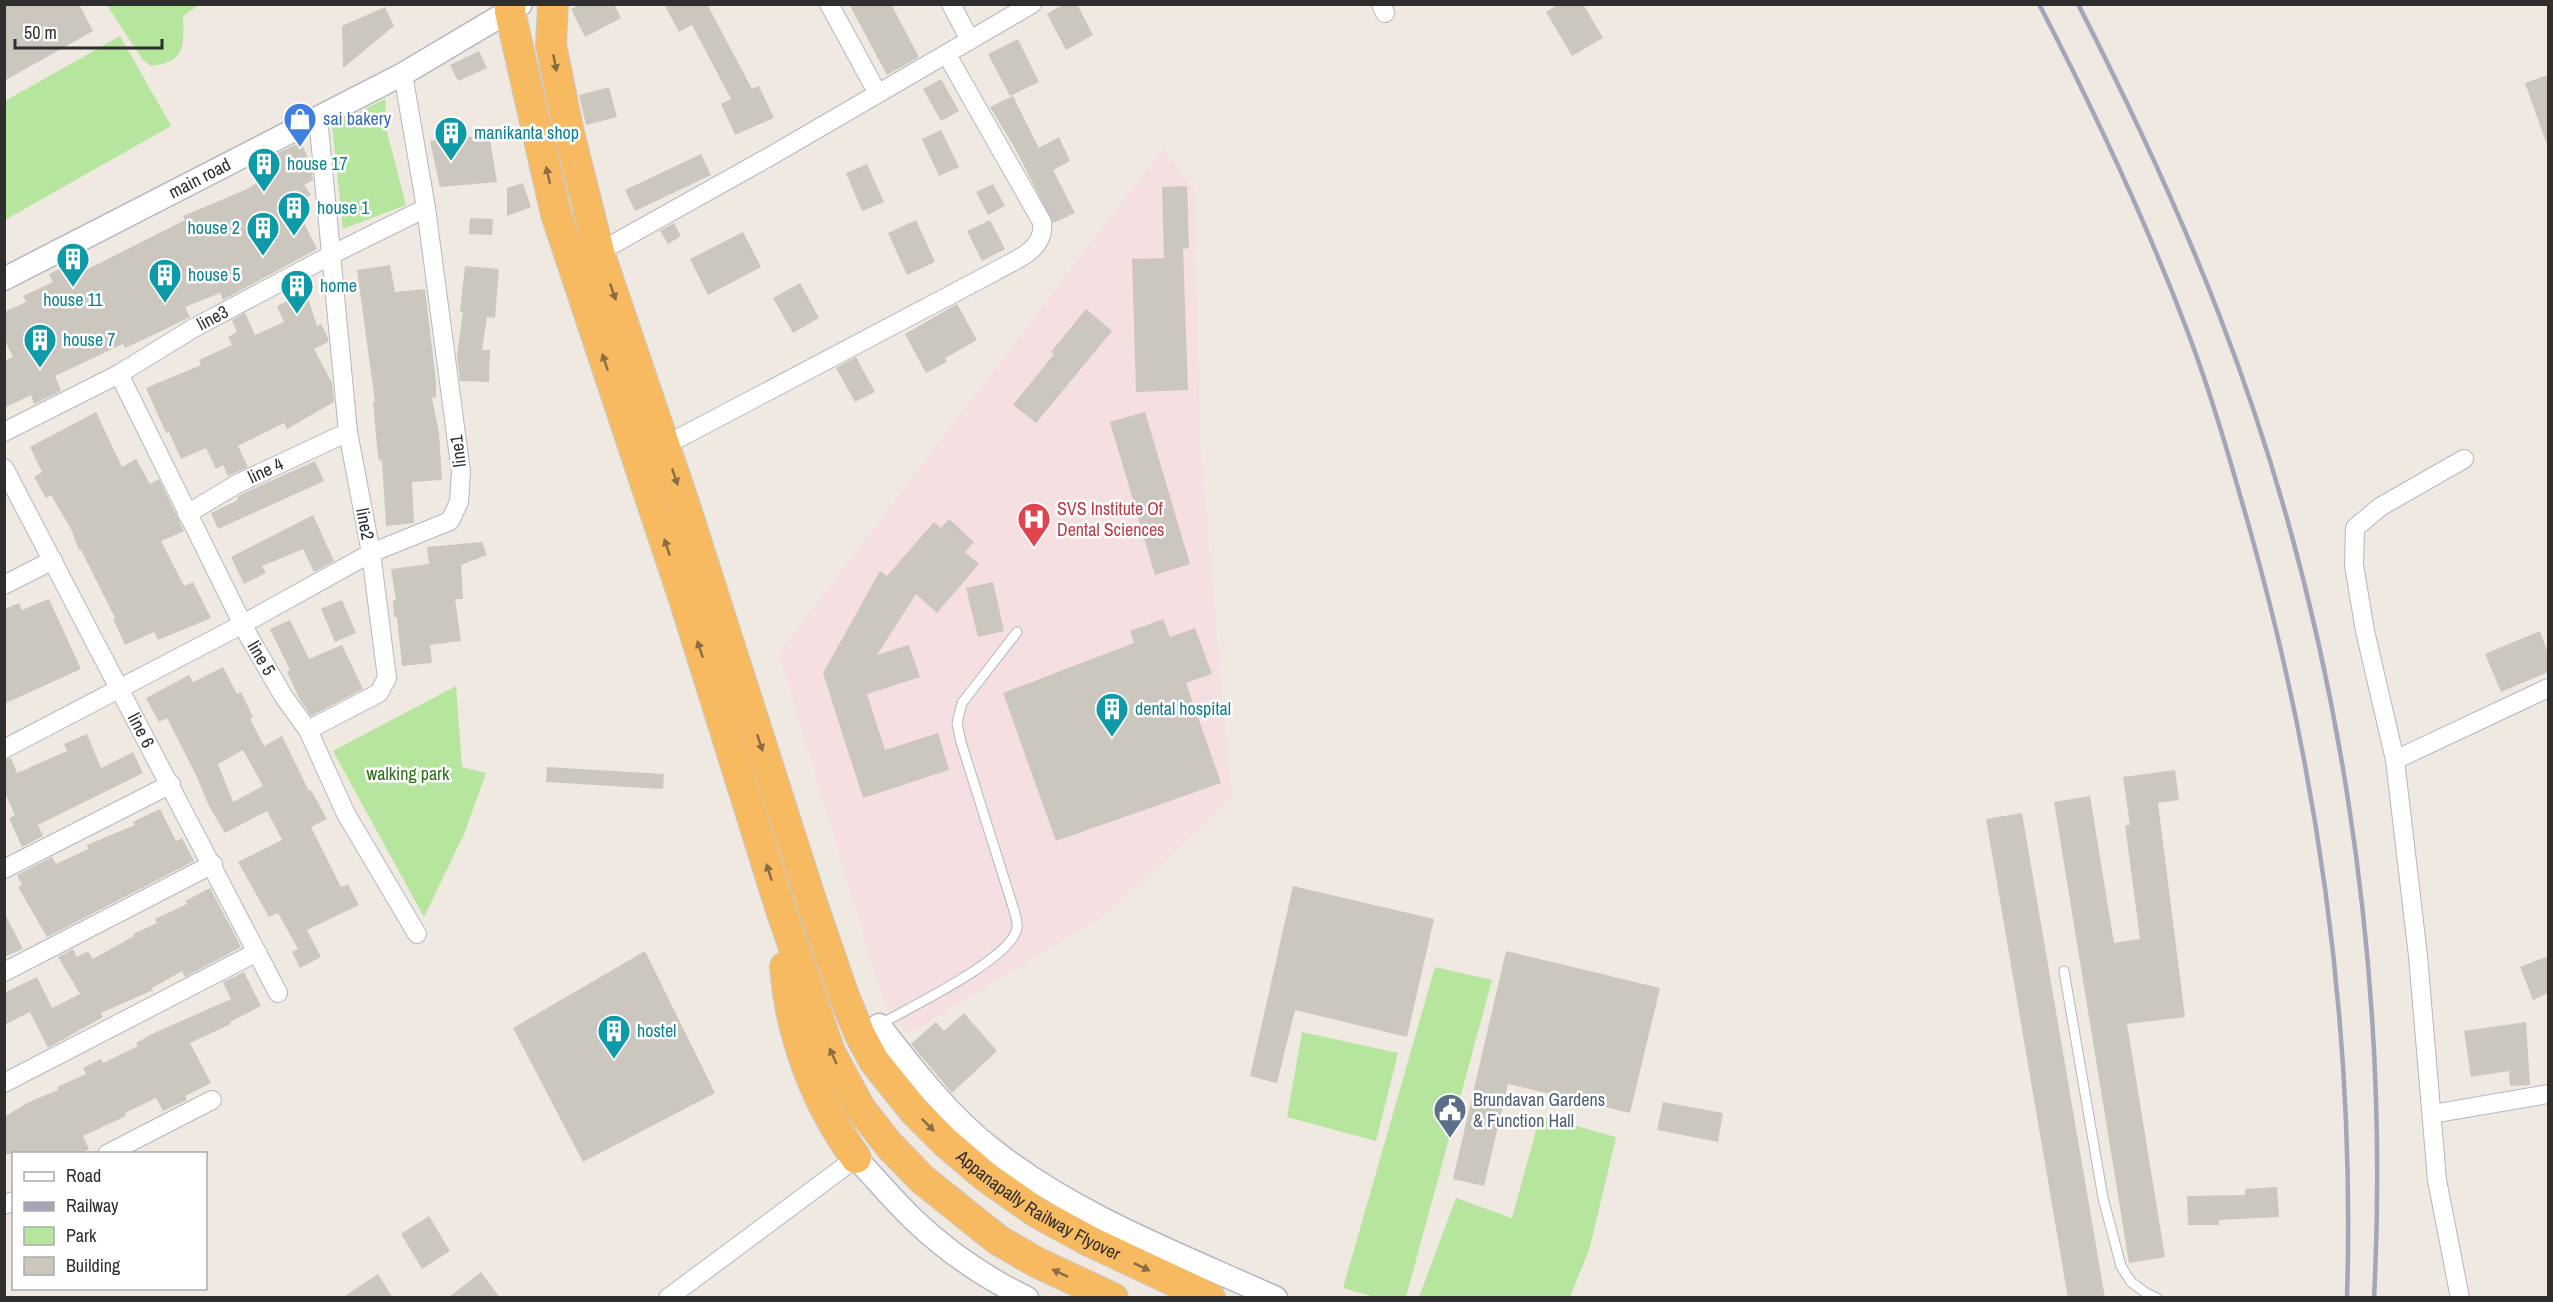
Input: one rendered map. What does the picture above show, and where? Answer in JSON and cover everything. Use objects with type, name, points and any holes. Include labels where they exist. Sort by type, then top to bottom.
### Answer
[{"type":"highway","points":[[553,4],[551,45],[569,133],[599,252],[664,446],[699,598]]},
{"type":"highway","points":[[514,7],[556,214],[699,598],[729,692],[811,900],[841,961],[879,1025]]},
{"type":"highway","points":[[729,692],[781,910],[827,1042],[846,1085],[860,1108],[889,1145],[922,1179],[989,1233],[1038,1263],[1113,1298]]},
{"type":"highway","name":"Appanapally Railway Flyover","points":[[811,900],[843,996],[860,1035],[889,1082],[946,1143],[986,1177],[1036,1212],[1087,1240],[1210,1298]]},
{"type":"highway","points":[[781,910],[786,971],[801,1050],[827,1111],[840,1136],[856,1158]]},
{"type":"street","points":[[829,4],[877,92]]},
{"type":"street","points":[[951,4],[970,40]]},
{"type":"street","points":[[599,252],[769,157],[877,92],[947,55],[1032,4]]},
{"type":"street","name":"main road","points":[[4,279],[403,74],[514,7]]},
{"type":"street","points":[[664,446],[992,273],[1035,248],[1041,241],[1042,222],[947,55]]},
{"type":"street","name":"line1","points":[[371,553],[450,521],[459,502],[461,472],[426,208],[403,74]]},
{"type":"street","name":"line2","points":[[4,749],[243,624],[371,553],[348,432],[318,117]]},
{"type":"street","name":"line3","points":[[4,432],[119,374],[192,329],[331,255],[426,208]]},
{"type":"street","name":"line 5","points":[[119,374],[243,624],[284,697],[308,730],[346,814],[417,934]]},
{"type":"street","name":"line 4","points":[[188,514],[237,484],[348,432]]},
{"type":"street","points":[[2460,1298],[2438,1180],[2418,956],[2395,760],[2363,620],[2354,565],[2355,528],[2380,507],[2464,459]]},
{"type":"street","name":"line 6","points":[[4,468],[213,864],[278,993]]},
{"type":"street","points":[[308,730],[379,693],[387,678],[371,553]]},
{"type":"street","points":[[4,585],[53,560]]},
{"type":"street","points":[[2395,760],[2548,688]]},
{"type":"street","points":[[4,869],[171,784]]},
{"type":"street","points":[[4,972],[213,864]]},
{"type":"street","points":[[4,1083],[257,952]]},
{"type":"street","points":[[879,1025],[914,1071],[955,1115],[991,1149],[1034,1181],[1097,1218],[1276,1298]]},
{"type":"street","points":[[2432,1114],[2548,1094]]},
{"type":"street","points":[[111,1152],[212,1100]]},
{"type":"street","points":[[668,1298],[856,1158],[913,1220],[952,1251],[1007,1288],[1027,1298]]},
{"type":"lane","points":[[879,1025],[986,965],[1011,940],[1017,928],[1014,910],[957,723],[962,703],[1017,632]]},
{"type":"lane","points":[[2064,971],[2103,1198],[2121,1266],[2131,1281],[2146,1293],[2157,1298]]},
{"type":"shaded area","name":"SVS Institute Of Dental Sciences","points":[[1163,148],[1194,190],[1200,443],[1231,797],[1113,910],[908,1034],[885,1005],[779,653]]},
{"type":"green space","points":[[107,5],[199,5],[183,16],[183,44],[177,56],[171,61],[151,66],[142,59]]},
{"type":"green space","points":[[120,36],[171,126],[5,220],[5,101]]},
{"type":"green space","points":[[385,99],[387,132],[406,205],[343,229],[332,125]]},
{"type":"green space","name":"walking park","points":[[456,686],[462,767],[486,773],[464,834],[424,917],[333,751]]},
{"type":"green space","points":[[1435,967],[1492,980],[1406,1297],[1375,1297],[1343,1288]]},
{"type":"green space","points":[[1302,1032],[1398,1053],[1376,1141],[1287,1117]]},
{"type":"green space","points":[[1540,1116],[1616,1137],[1590,1247],[1570,1297],[1419,1297],[1456,1198],[1512,1218]]},
{"type":"building","points":[[4,4],[79,4],[93,31],[4,81]]},
{"type":"building","points":[[580,4],[614,4],[621,18],[585,37],[571,9]]},
{"type":"building","points":[[664,4],[707,4],[752,89],[759,86],[774,118],[735,135],[721,104],[731,99],[692,25],[679,32]]},
{"type":"building","points":[[849,4],[891,4],[919,57],[887,75]]},
{"type":"building","points":[[1064,4],[1077,4],[1093,35],[1066,50],[1047,14]]},
{"type":"building","points":[[1559,4],[1583,4],[1603,38],[1572,56],[1546,12]]},
{"type":"building","points":[[385,7],[394,26],[343,68],[342,26]]},
{"type":"building","points":[[1018,39],[1039,82],[1010,96],[988,54]]},
{"type":"building","points":[[479,51],[487,68],[458,81],[450,65]]},
{"type":"building","points":[[2548,75],[2548,141],[2546,142],[2525,83]]},
{"type":"building","points":[[941,79],[959,111],[941,121],[923,89]]},
{"type":"building","points":[[609,87],[617,117],[586,125],[579,95]]},
{"type":"building","points":[[1013,96],[1039,148],[1059,137],[1070,161],[1053,170],[1075,213],[1053,223],[1016,150],[990,107]]},
{"type":"building","points":[[941,130],[959,167],[939,176],[922,139]]},
{"type":"building","points":[[489,134],[497,182],[440,187],[430,141],[463,135],[463,138]]},
{"type":"building","points":[[301,142],[311,165],[313,180],[304,185],[311,195],[294,203],[317,249],[223,300],[220,293],[185,307],[190,317],[151,336],[125,348],[123,344],[55,376],[61,391],[34,404],[31,395],[4,408],[4,361],[13,357],[4,339],[4,312],[26,302],[23,296],[53,282],[49,274],[77,260],[82,272],[185,220],[183,216],[245,190],[278,171],[277,168],[281,166],[276,154]]},
{"type":"building","points":[[701,154],[711,175],[635,211],[625,190]]},
{"type":"building","points":[[867,164],[884,202],[862,211],[846,173]]},
{"type":"building","points":[[523,183],[531,207],[507,216],[507,188]]},
{"type":"building","points":[[993,184],[1005,206],[988,215],[976,192]]},
{"type":"building","points":[[1187,186],[1189,248],[1183,249],[1188,390],[1136,392],[1132,259],[1164,258],[1162,187]]},
{"type":"building","points":[[470,218],[493,219],[492,235],[469,234]]},
{"type":"building","points":[[916,220],[935,262],[907,275],[888,233]]},
{"type":"building","points":[[990,220],[1005,249],[982,261],[967,231]]},
{"type":"building","points":[[674,223],[681,236],[668,244],[660,231]]},
{"type":"building","points":[[743,232],[761,267],[708,295],[690,259]]},
{"type":"building","points":[[390,265],[395,292],[425,289],[436,381],[436,397],[432,398],[439,433],[442,480],[412,482],[414,523],[386,526],[382,460],[379,461],[377,447],[373,402],[375,402],[357,270]]},
{"type":"building","points":[[465,266],[499,269],[495,318],[487,317],[482,350],[490,350],[489,382],[460,381],[457,356],[463,312],[460,312]]},
{"type":"building","points":[[800,283],[819,318],[793,333],[773,298]]},
{"type":"building","points":[[306,292],[317,326],[321,324],[328,338],[328,342],[314,349],[332,383],[334,402],[287,429],[284,423],[238,446],[248,467],[228,476],[223,465],[216,469],[206,448],[181,459],[169,432],[166,433],[146,388],[201,365],[199,360],[232,345],[228,337],[237,332],[232,320],[245,313],[255,335],[284,322],[277,306]]},
{"type":"building","points":[[957,304],[977,340],[945,358],[947,362],[926,373],[905,334]]},
{"type":"building","points":[[1086,309],[1112,331],[1036,423],[1013,405],[1054,354],[1051,352]]},
{"type":"building","points":[[856,357],[875,392],[855,402],[836,368]]},
{"type":"building","points":[[96,412],[122,467],[136,459],[150,484],[159,479],[184,531],[161,541],[184,586],[193,582],[211,618],[158,640],[154,632],[125,645],[113,619],[115,618],[79,550],[71,529],[51,495],[46,498],[34,477],[42,472],[30,447]]},
{"type":"building","points":[[1145,412],[1190,564],[1155,575],[1110,422]]},
{"type":"building","points":[[315,461],[324,481],[218,529],[211,513],[238,500],[237,497],[242,494]]},
{"type":"building","points":[[313,515],[334,561],[314,572],[303,549],[262,566],[266,573],[244,584],[231,557]]},
{"type":"building","points":[[949,519],[974,542],[965,552],[979,564],[937,613],[916,594],[877,655],[909,645],[920,677],[867,694],[885,750],[938,733],[949,770],[863,798],[823,673],[880,571],[887,576],[934,522],[941,528]]},
{"type":"building","points":[[482,542],[487,555],[461,565],[463,599],[455,599],[461,641],[430,645],[432,663],[402,666],[397,617],[394,617],[393,600],[396,600],[391,569],[429,564],[427,547]]},
{"type":"building","points":[[993,582],[1004,631],[978,637],[966,588]]},
{"type":"building","points":[[49,599],[81,669],[4,704],[4,609],[19,603],[22,610]]},
{"type":"building","points":[[342,600],[356,633],[335,642],[321,609]]},
{"type":"building","name":"dental hospital","points":[[1163,619],[1170,637],[1195,628],[1212,674],[1186,683],[1221,783],[1056,841],[1003,693],[1134,643],[1130,631]]},
{"type":"building","points":[[290,620],[309,659],[342,645],[363,689],[311,716],[299,698],[287,672],[290,670],[270,629]]},
{"type":"building","points":[[2540,631],[2548,653],[2548,672],[2501,692],[2485,654]]},
{"type":"building","points":[[223,667],[237,694],[241,692],[253,717],[250,719],[264,746],[282,736],[309,791],[311,790],[327,819],[311,827],[341,887],[348,884],[359,905],[307,930],[321,957],[300,968],[292,952],[298,949],[278,913],[269,917],[238,862],[282,840],[267,811],[225,833],[209,806],[167,718],[159,722],[146,698],[189,675],[193,682]],"holes":[[[243,750],[263,786],[233,802],[218,764]]]},
{"type":"building","points":[[87,734],[101,768],[133,752],[143,773],[38,825],[43,836],[22,847],[9,818],[15,815],[4,791],[4,760],[11,758],[17,773],[67,751],[64,744]]},
{"type":"building","points":[[547,767],[664,774],[663,789],[546,782]]},
{"type":"building","points":[[2175,770],[2179,800],[2158,803],[2185,1017],[2127,1024],[2165,1257],[2129,1263],[2054,802],[2090,796],[2114,943],[2140,939],[2125,825],[2130,825],[2123,777]]},
{"type":"building","points":[[160,809],[176,841],[182,838],[194,861],[47,937],[18,887],[22,885],[17,875],[52,857],[56,864],[88,849],[87,845],[135,825],[133,822]]},
{"type":"building","points":[[2022,813],[2105,1298],[2068,1298],[1986,819]]},
{"type":"building","points":[[1293,886],[1434,919],[1407,1037],[1295,1010],[1277,1083],[1250,1076]]},
{"type":"building","points":[[210,888],[241,947],[185,977],[182,971],[152,988],[153,990],[101,1013],[103,1017],[48,1048],[30,1012],[4,1025],[4,993],[37,977],[52,1008],[80,994],[58,957],[73,949],[77,957],[88,951],[93,959],[134,936],[133,934],[157,923],[155,919],[187,904],[185,901]]},
{"type":"building","points":[[4,912],[23,949],[4,957]]},
{"type":"building","name":"hostel","points":[[645,951],[715,1093],[583,1162],[513,1028]]},
{"type":"building","points":[[1506,951],[1660,988],[1630,1113],[1508,1084],[1484,1186],[1453,1179]]},
{"type":"building","points":[[2548,956],[2548,993],[2533,1000],[2520,967]]},
{"type":"building","points":[[244,972],[261,1006],[230,1022],[231,1024],[190,1043],[211,1083],[185,1096],[187,1100],[163,1111],[156,1098],[125,1113],[126,1116],[83,1136],[89,1149],[83,1152],[4,1154],[4,1117],[29,1102],[58,1090],[57,1087],[86,1074],[83,1068],[101,1059],[103,1063],[138,1046],[136,1043],[154,1033],[231,999],[223,982]]},
{"type":"building","points":[[964,1013],[997,1051],[952,1093],[911,1044],[936,1022],[944,1031]]},
{"type":"building","points":[[2526,1022],[2530,1085],[2510,1086],[2509,1071],[2471,1077],[2464,1031]]},
{"type":"building","points":[[1663,1102],[1723,1113],[1718,1142],[1657,1130]]},
{"type":"building","points":[[2277,1187],[2279,1217],[2219,1220],[2219,1225],[2188,1225],[2187,1196],[2245,1195],[2245,1189]]},
{"type":"building","points":[[429,1216],[450,1251],[422,1269],[401,1234]]},
{"type":"building","points":[[481,1272],[500,1298],[448,1298]]},
{"type":"building","points":[[378,1274],[393,1298],[342,1298]]},
{"type":"railway","points":[[2039,4],[2118,165],[2187,330],[2228,455],[2275,624],[2314,814],[2328,910],[2345,1104],[2348,1201],[2347,1298]]},
{"type":"railway","points":[[2078,4],[2153,159],[2220,317],[2261,434],[2297,554],[2326,676],[2348,800],[2364,924],[2374,1049],[2377,1174],[2374,1298]]},
{"type":"place","name":"sai bakery","points":[[300,148]]},
{"type":"place","name":"manikanta shop","points":[[451,162]]},
{"type":"place","name":"house 17","points":[[264,193]]},
{"type":"place","name":"house 1","points":[[294,237]]},
{"type":"place","name":"house 2","points":[[263,257]]},
{"type":"place","name":"house 11","points":[[73,288]]},
{"type":"place","name":"house 5","points":[[165,304]]},
{"type":"place","name":"home","points":[[297,315]]},
{"type":"place","name":"house 7","points":[[40,369]]},
{"type":"place","name":"SVS Institute Of Dental Sciences","points":[[1034,548]]},
{"type":"place","name":"dental hospital","points":[[1112,738]]},
{"type":"place","name":"hostel","points":[[614,1060]]},
{"type":"place","name":"Brundavan Gardens & Function Hall","points":[[1450,1139]]}]
